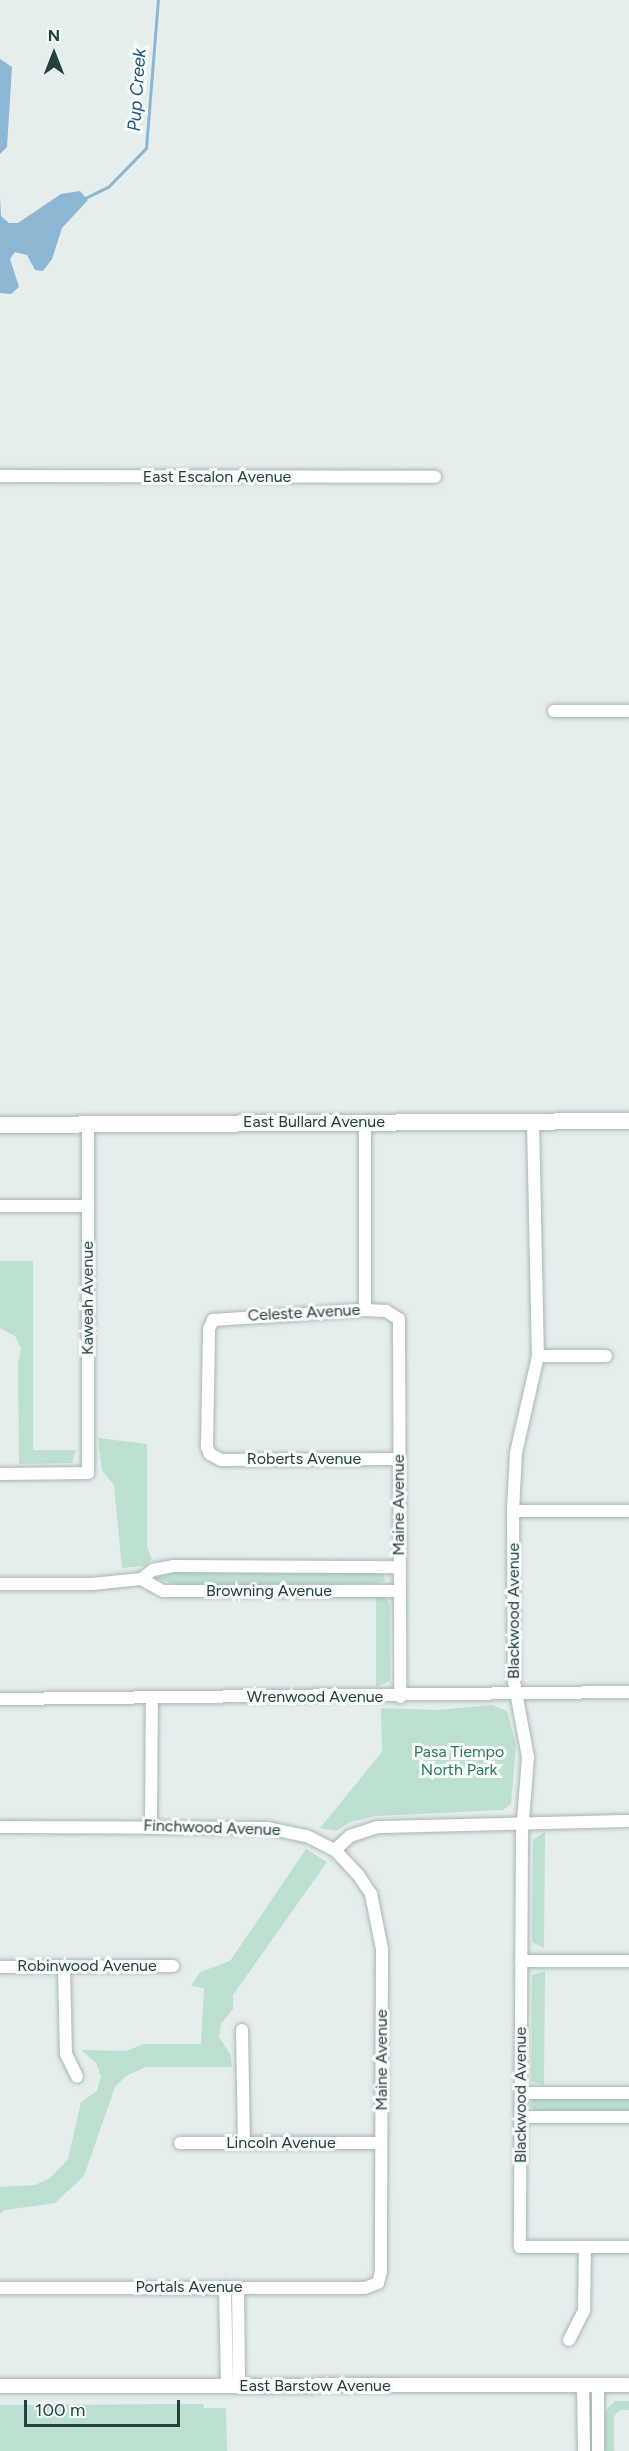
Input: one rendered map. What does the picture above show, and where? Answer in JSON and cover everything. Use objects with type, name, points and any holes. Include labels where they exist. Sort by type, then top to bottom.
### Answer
[{"type":"main road","name":"East Bullard Avenue","points":[[0,1125],[629,1121]]},
{"type":"street","name":"East Escalon Avenue","points":[[0,476],[435,477]]},
{"type":"street","points":[[554,711],[629,711]]},
{"type":"street","name":"Blackwood Avenue","points":[[532,1121],[538,1356],[537,1376],[516,1453],[513,1511],[515,1692],[528,1757],[522,1821],[520,2247],[585,2247]]},
{"type":"street","points":[[365,1122],[365,1310]]},
{"type":"street","name":"Kaweah Avenue","points":[[0,1474],[88,1473],[88,1123]]},
{"type":"street","points":[[0,1206],[87,1206]]},
{"type":"street","name":"Celeste Avenue","points":[[210,1454],[207,1447],[209,1329],[213,1320],[365,1310],[395,1315]]},
{"type":"street","name":"Maine Avenue","points":[[395,1315],[399,1319],[400,1697]]},
{"type":"street","points":[[538,1356],[606,1356]]},
{"type":"street","name":"Roberts Avenue","points":[[210,1454],[221,1460],[399,1459]]},
{"type":"street","points":[[513,1511],[629,1511]]},
{"type":"street","name":"Browning Avenue","points":[[0,1584],[92,1584],[141,1579],[153,1570],[173,1566],[399,1567]]},
{"type":"street","name":"Browning Avenue","points":[[141,1579],[163,1591],[400,1591]]},
{"type":"street","name":"Wrenwood Avenue","points":[[0,1699],[400,1697],[515,1692],[629,1692]]},
{"type":"street","points":[[151,1826],[152,1698]]},
{"type":"street","points":[[335,1850],[350,1836],[369,1829],[522,1821],[629,1821]]},
{"type":"street","name":"Finchwood Avenue","points":[[0,1827],[268,1828],[308,1836],[335,1850]]},
{"type":"street","name":"Maine Avenue","points":[[335,1850],[371,1894],[379,1922],[381,2271],[378,2283]]},
{"type":"street","points":[[520,1961],[629,1961]]},
{"type":"street","points":[[64,1966],[66,2054],[77,2077]]},
{"type":"street","name":"Robinwood Avenue","points":[[0,1967],[173,1966]]},
{"type":"street","points":[[242,2030],[244,2143]]},
{"type":"street","points":[[522,2093],[629,2093]]},
{"type":"street","points":[[522,2117],[629,2117]]},
{"type":"street","name":"Lincoln Avenue","points":[[180,2143],[381,2143]]},
{"type":"street","points":[[569,2340],[584,2310],[585,2247],[629,2247]]},
{"type":"street","name":"Portals Avenue","points":[[0,2288],[365,2288],[378,2283]]},
{"type":"street","points":[[232,2287],[233,2386]]},
{"type":"street","points":[[584,2385],[584,2451]]},
{"type":"street","points":[[598,2385],[598,2451]]},
{"type":"street","name":"East Barstow Avenue","points":[[0,2386],[629,2385]]},
{"type":"green space","points":[[0,1261],[33,1261],[33,1450],[76,1450],[72,1463],[19,1464],[18,1364],[21,1348],[15,1336],[0,1328]]},
{"type":"green space","points":[[98,1438],[147,1444],[147,1547],[152,1560],[143,1566],[122,1568],[114,1485],[102,1471]]},
{"type":"green space","points":[[177,1571],[383,1572],[385,1580],[378,1584],[178,1585],[154,1578]]},
{"type":"green space","points":[[376,1597],[387,1599],[390,1605],[390,1681],[376,1687]]},
{"type":"green space","name":"Pasa Tiempo North Park","points":[[492,1705],[507,1711],[516,1745],[511,1804],[503,1810],[376,1816],[350,1822],[336,1831],[320,1828],[382,1752],[381,1708],[437,1710]]},
{"type":"green space","points":[[545,1832],[544,1948],[532,1942],[533,1840]]},
{"type":"green space","points":[[306,1849],[327,1862],[233,1995],[233,2009],[221,2024],[219,2037],[230,2054],[232,2067],[146,2067],[126,2076],[115,2087],[84,2176],[55,2203],[5,2210],[0,2214],[0,2187],[35,2185],[50,2178],[68,2159],[81,2102],[97,2091],[101,2077],[96,2063],[81,2050],[126,2051],[144,2044],[201,2044],[204,1988],[191,1986],[200,1972],[230,1961]]},
{"type":"green space","points":[[545,1971],[544,2085],[531,2081],[532,1975]]},
{"type":"green space","points":[[534,2097],[629,2098],[629,2111],[534,2111],[530,2105]]},
{"type":"green space","points":[[615,2401],[629,2401],[629,2410],[620,2410],[614,2416],[614,2451],[605,2451],[605,2411]]},
{"type":"green space","points":[[203,2404],[204,2408],[226,2408],[227,2451],[0,2451],[0,2405]]},
{"type":"water","points":[[0,59],[12,67],[7,147],[0,154]]},
{"type":"water","points":[[80,191],[88,200],[62,228],[52,259],[43,271],[35,270],[27,255],[15,252],[10,259],[19,287],[11,294],[0,293],[0,198],[1,216],[9,223],[18,223],[61,194]]},
{"type":"waterway","name":"Pup Creek","points":[[85,198],[108,187],[146,148],[158,0]]}]
